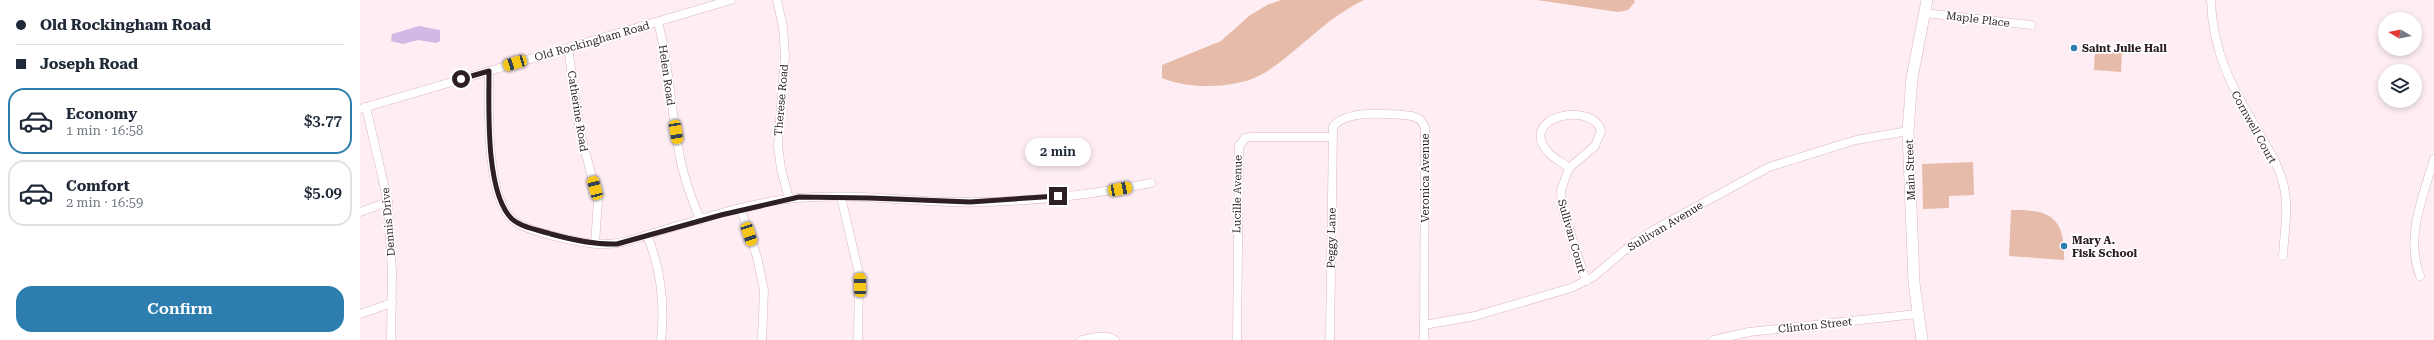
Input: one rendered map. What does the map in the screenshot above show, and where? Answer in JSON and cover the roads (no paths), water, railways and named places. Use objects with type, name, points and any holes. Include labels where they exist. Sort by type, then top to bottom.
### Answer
[{"type":"main road","name":"Main Street","points":[[1922,340],[1917,314],[1912,242],[1908,131],[1912,78],[1927,0]]},
{"type":"street","name":"Old Rockingham Road","points":[[363,108],[732,0]]},
{"type":"street","name":"Therese Road","points":[[777,0],[783,27],[785,56],[778,145],[781,169],[789,198]]},
{"type":"street","name":"Cornwell Court","points":[[2211,0],[2214,31],[2225,73],[2269,151],[2284,186],[2286,202],[2283,256]]},
{"type":"street","name":"Maple Place","points":[[1925,13],[2031,25]]},
{"type":"street","name":"Helen Road","points":[[658,22],[668,64],[670,101],[681,162],[700,220]]},
{"type":"street","name":"Catherine Road","points":[[568,48],[580,132],[598,200],[596,244]]},
{"type":"street","points":[[489,71],[489,132],[492,166],[505,210],[514,220],[525,226],[596,244],[617,244],[700,220],[789,198],[841,197],[970,202],[1104,192],[1151,183]]},
{"type":"street","name":"Dennis Drive","points":[[363,108],[388,202],[392,303],[391,340]]},
{"type":"street","name":"Veronica Avenue","points":[[1332,137],[1333,127],[1337,120],[1353,115],[1412,116],[1420,119],[1425,127],[1424,340]]},
{"type":"street","name":"Sullivan Court","points":[[1569,168],[1549,153],[1544,147],[1542,136],[1544,125],[1549,121],[1568,115],[1592,120],[1598,124],[1601,131],[1595,146],[1569,168],[1562,184],[1561,201],[1586,281]]},
{"type":"street","name":"Sullivan Avenue","points":[[1424,325],[1475,316],[1571,288],[1586,281],[1631,245],[1652,231],[1769,167],[1856,140],[1908,131]]},
{"type":"street","name":"Lucille Avenue","points":[[1237,340],[1238,146],[1245,138],[1251,136],[1332,137]]},
{"type":"street","name":"Peggy Lane","points":[[1330,340],[1332,137]]},
{"type":"street","points":[[2420,276],[2414,262],[2413,238],[2434,159]]},
{"type":"street","points":[[841,197],[860,274],[858,340]]},
{"type":"street","points":[[360,212],[388,202]]},
{"type":"street","points":[[741,210],[757,257],[764,290],[762,340]]},
{"type":"street","points":[[648,236],[656,256],[662,290],[661,340]]},
{"type":"street","points":[[360,314],[392,303]]},
{"type":"street","name":"Clinton Street","points":[[1714,340],[1749,332],[1917,314]]},
{"type":"street","points":[[1082,340],[1093,337],[1110,337],[1115,340]]},
{"type":"place","name":"Saint Julie Hall","points":[[2074,48]]},
{"type":"place","name":"Mary A. Fisk School","points":[[2064,246]]}]
